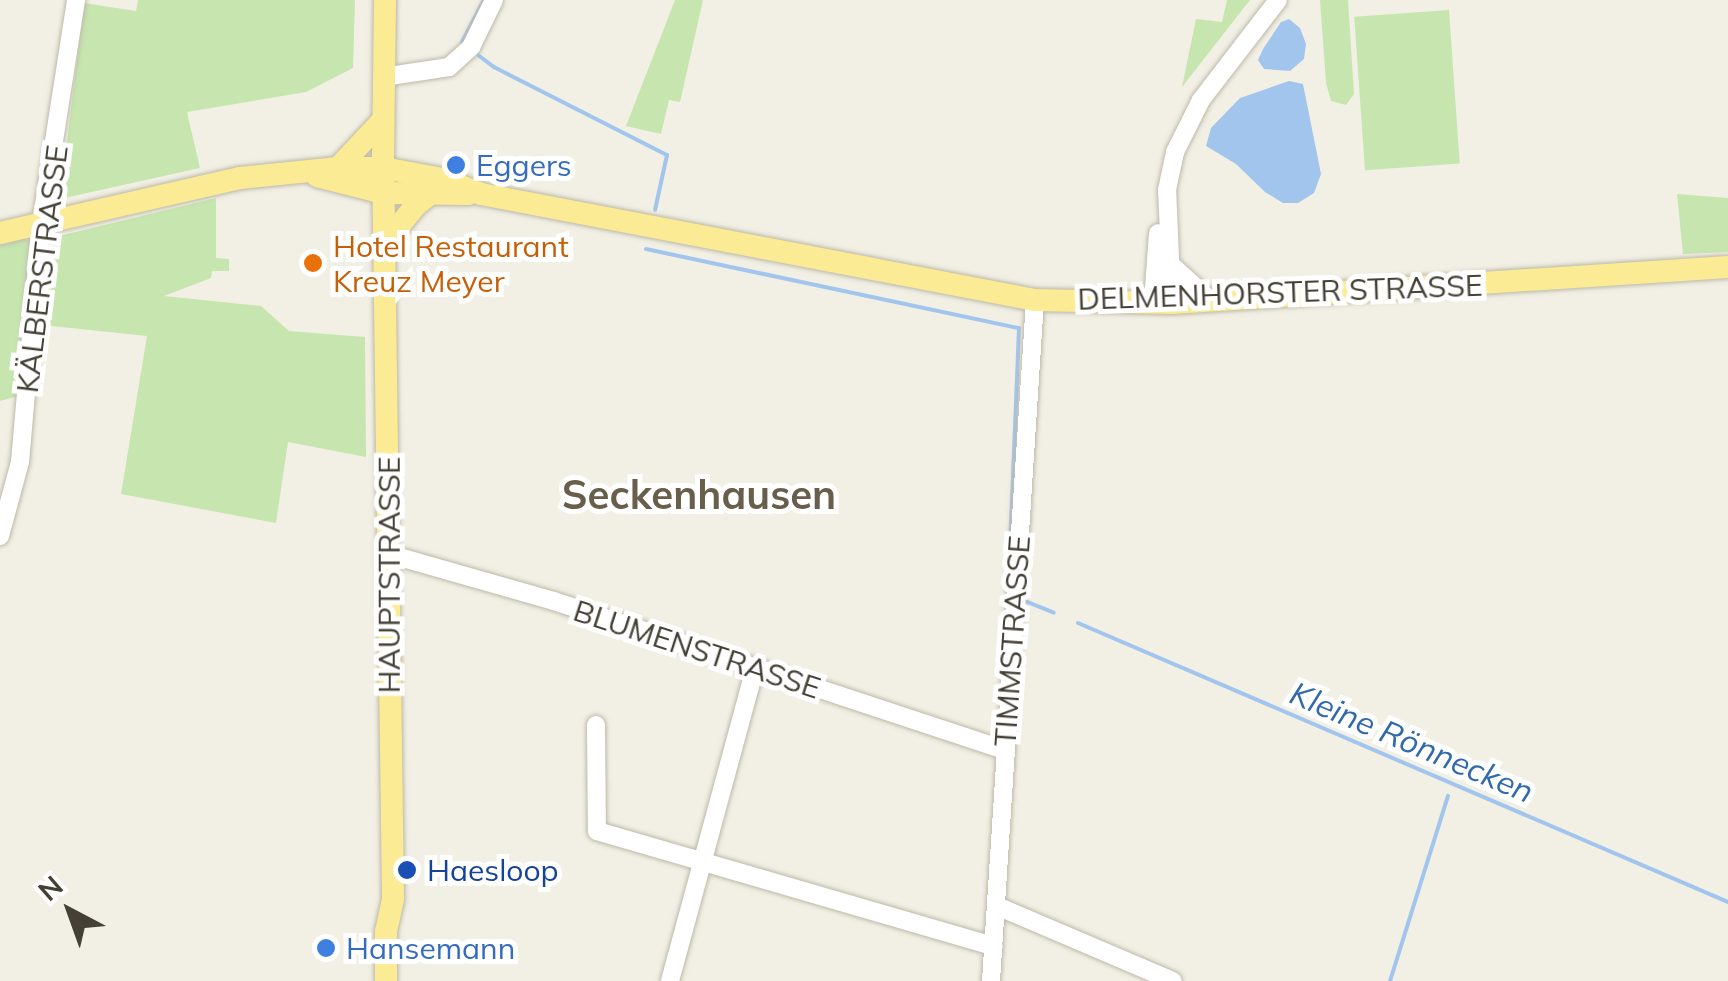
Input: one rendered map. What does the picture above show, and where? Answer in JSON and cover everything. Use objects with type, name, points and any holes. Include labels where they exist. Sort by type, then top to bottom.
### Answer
[{"type":"main road","name":"HAUPTSTRASSE","points":[[385,0],[382,77],[392,908],[386,931],[386,981]]},
{"type":"main road","points":[[338,168],[383,120]]},
{"type":"main road","name":"DELMENHORSTER STRASSE","points":[[0,234],[240,178],[338,168],[383,168],[443,179],[481,194],[1035,300],[1162,303],[1728,267]]},
{"type":"main road","name":"DELMENHORSTER STRASSE","points":[[306,172],[384,193],[481,194]]},
{"type":"main road","points":[[385,243],[430,194]]},
{"type":"main road","name":"HAUPTSTRASSE","points":[[392,908],[399,931],[398,981]]},
{"type":"street","name":"KÄLBERSTRASSE","points":[[0,536],[20,462],[41,224],[76,0]]},
{"type":"street","points":[[382,77],[449,67],[471,47],[494,0]]},
{"type":"street","points":[[1162,303],[1162,154],[1187,101],[1265,0]]},
{"type":"street","points":[[1162,303],[1169,262],[1167,190],[1185,126],[1278,0]]},
{"type":"street","points":[[1169,262],[1210,300]]},
{"type":"street","name":"TIMMSTRASSE","points":[[991,981],[1035,300]]},
{"type":"street","name":"BLUMENSTRASSE","points":[[389,554],[554,601],[1004,750]]},
{"type":"street","points":[[670,981],[699,862],[755,669]]},
{"type":"street","points":[[596,724],[597,831],[994,946]]},
{"type":"street","points":[[996,906],[1173,981]]},
{"type":"green space","points":[[138,0],[355,0],[353,68],[306,92],[187,112],[200,168],[60,199],[84,3],[136,11]]},
{"type":"green space","points":[[675,0],[703,0],[680,102],[669,100],[661,134],[626,126]]},
{"type":"green space","points":[[1227,0],[1250,0],[1182,87],[1196,19],[1222,22]]},
{"type":"green space","points":[[1320,0],[1348,0],[1354,94],[1346,105],[1331,101],[1326,83]]},
{"type":"green space","points":[[1449,10],[1460,164],[1365,170],[1354,17]]},
{"type":"green space","points":[[1677,194],[1728,198],[1728,252],[1683,254]]},
{"type":"green space","points":[[216,198],[216,258],[229,259],[229,271],[212,271],[211,278],[164,296],[261,306],[289,331],[365,337],[366,457],[288,442],[276,523],[121,494],[147,336],[42,325],[48,249],[55,237]]},
{"type":"green space","points":[[30,241],[33,252],[18,396],[0,401],[0,245]]},
{"type":"water","points":[[1289,19],[1300,28],[1306,44],[1304,59],[1290,71],[1264,69],[1258,60],[1263,49],[1281,22]]},
{"type":"water","points":[[1289,81],[1303,84],[1321,174],[1314,193],[1298,203],[1283,203],[1265,192],[1236,164],[1206,146],[1211,128],[1240,98]]},
{"type":"waterway","name":"Kleine Rönnecken","points":[[462,42],[484,0]]},
{"type":"waterway","name":"Kleine Rönnecken","points":[[478,55],[494,67],[667,155],[655,210]]},
{"type":"waterway","name":"Kleine Rönnecken","points":[[646,249],[1019,328],[1010,549]]},
{"type":"waterway","points":[[1025,601],[1054,613]]},
{"type":"waterway","name":"Kleine Rönnecken","points":[[1078,623],[1728,902]]},
{"type":"waterway","points":[[1390,981],[1448,796]]},
{"type":"place","name":"Eggers","points":[[456,165]]},
{"type":"place","name":"Hotel Restaurant Kreuz Meyer","points":[[313,263]]},
{"type":"place","name":"Haesloop","points":[[407,870]]},
{"type":"place","name":"Hansemann","points":[[326,948]]},
{"type":"district","name":"Seckenhausen","points":[[699,494]]}]
